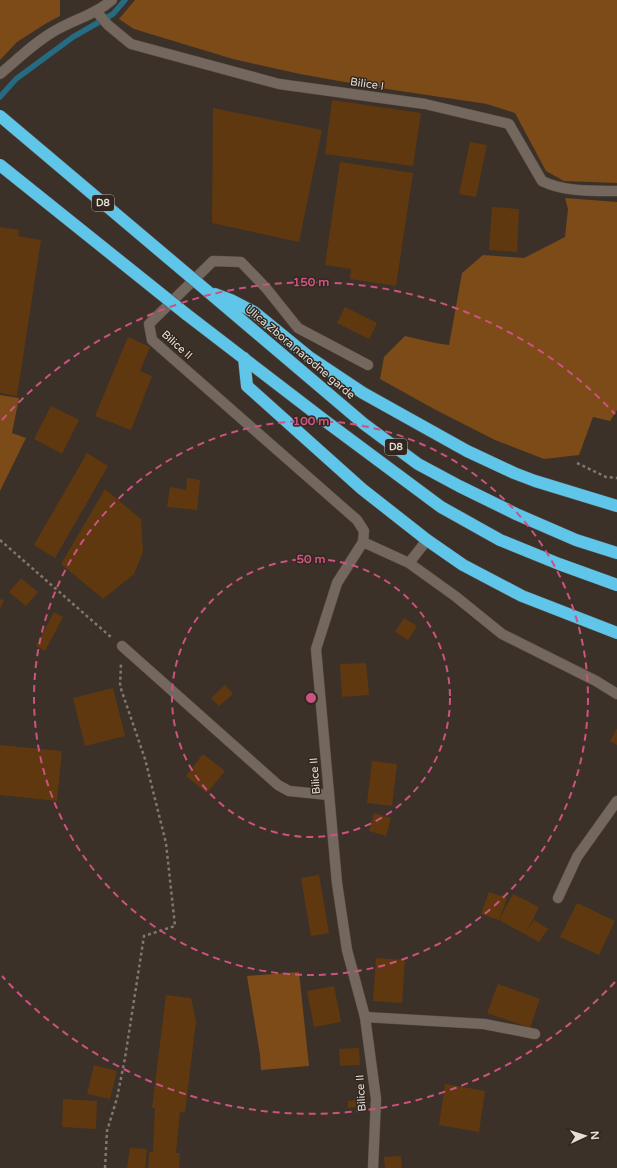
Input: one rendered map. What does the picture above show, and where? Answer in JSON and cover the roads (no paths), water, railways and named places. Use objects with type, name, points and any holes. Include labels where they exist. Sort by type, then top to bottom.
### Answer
[{"type":"highway","name":"Ulica Zbora narodne garde","points":[[0,116],[364,424],[418,464],[516,514],[576,540],[617,553]]},
{"type":"highway","name":"D8","points":[[0,165],[186,314],[328,423],[441,507],[500,540],[559,564],[617,585]]},
{"type":"highway","points":[[206,290],[231,300],[254,312],[332,373],[363,393],[467,451],[535,481],[617,506]]},
{"type":"highway","points":[[244,358],[247,386],[362,489],[427,540],[463,565],[522,596],[617,633]]},
{"type":"street","points":[[0,74],[27,51],[57,29],[96,11],[112,0]]},
{"type":"street","name":"Bilice I","points":[[96,11],[108,25],[130,44],[279,84],[425,104],[509,124],[542,181],[551,186],[561,188],[617,191]]},
{"type":"street","name":"Bilice II","points":[[368,365],[298,328],[266,288],[241,262],[213,261],[149,324],[152,340],[357,520],[364,531],[363,542],[337,583],[316,649],[337,883],[347,950],[364,1017],[376,1099],[373,1168]]},
{"type":"street","points":[[409,563],[427,540]]},
{"type":"street","points":[[363,542],[409,563],[455,596],[502,634],[596,681],[617,694]]},
{"type":"street","points":[[122,646],[278,785],[288,791],[329,796]]},
{"type":"street","points":[[558,898],[577,857],[617,801]]},
{"type":"street","points":[[364,1017],[484,1024],[535,1034]]},
{"type":"waterway","points":[[0,97],[16,79],[73,37],[113,14],[125,0]]}]
